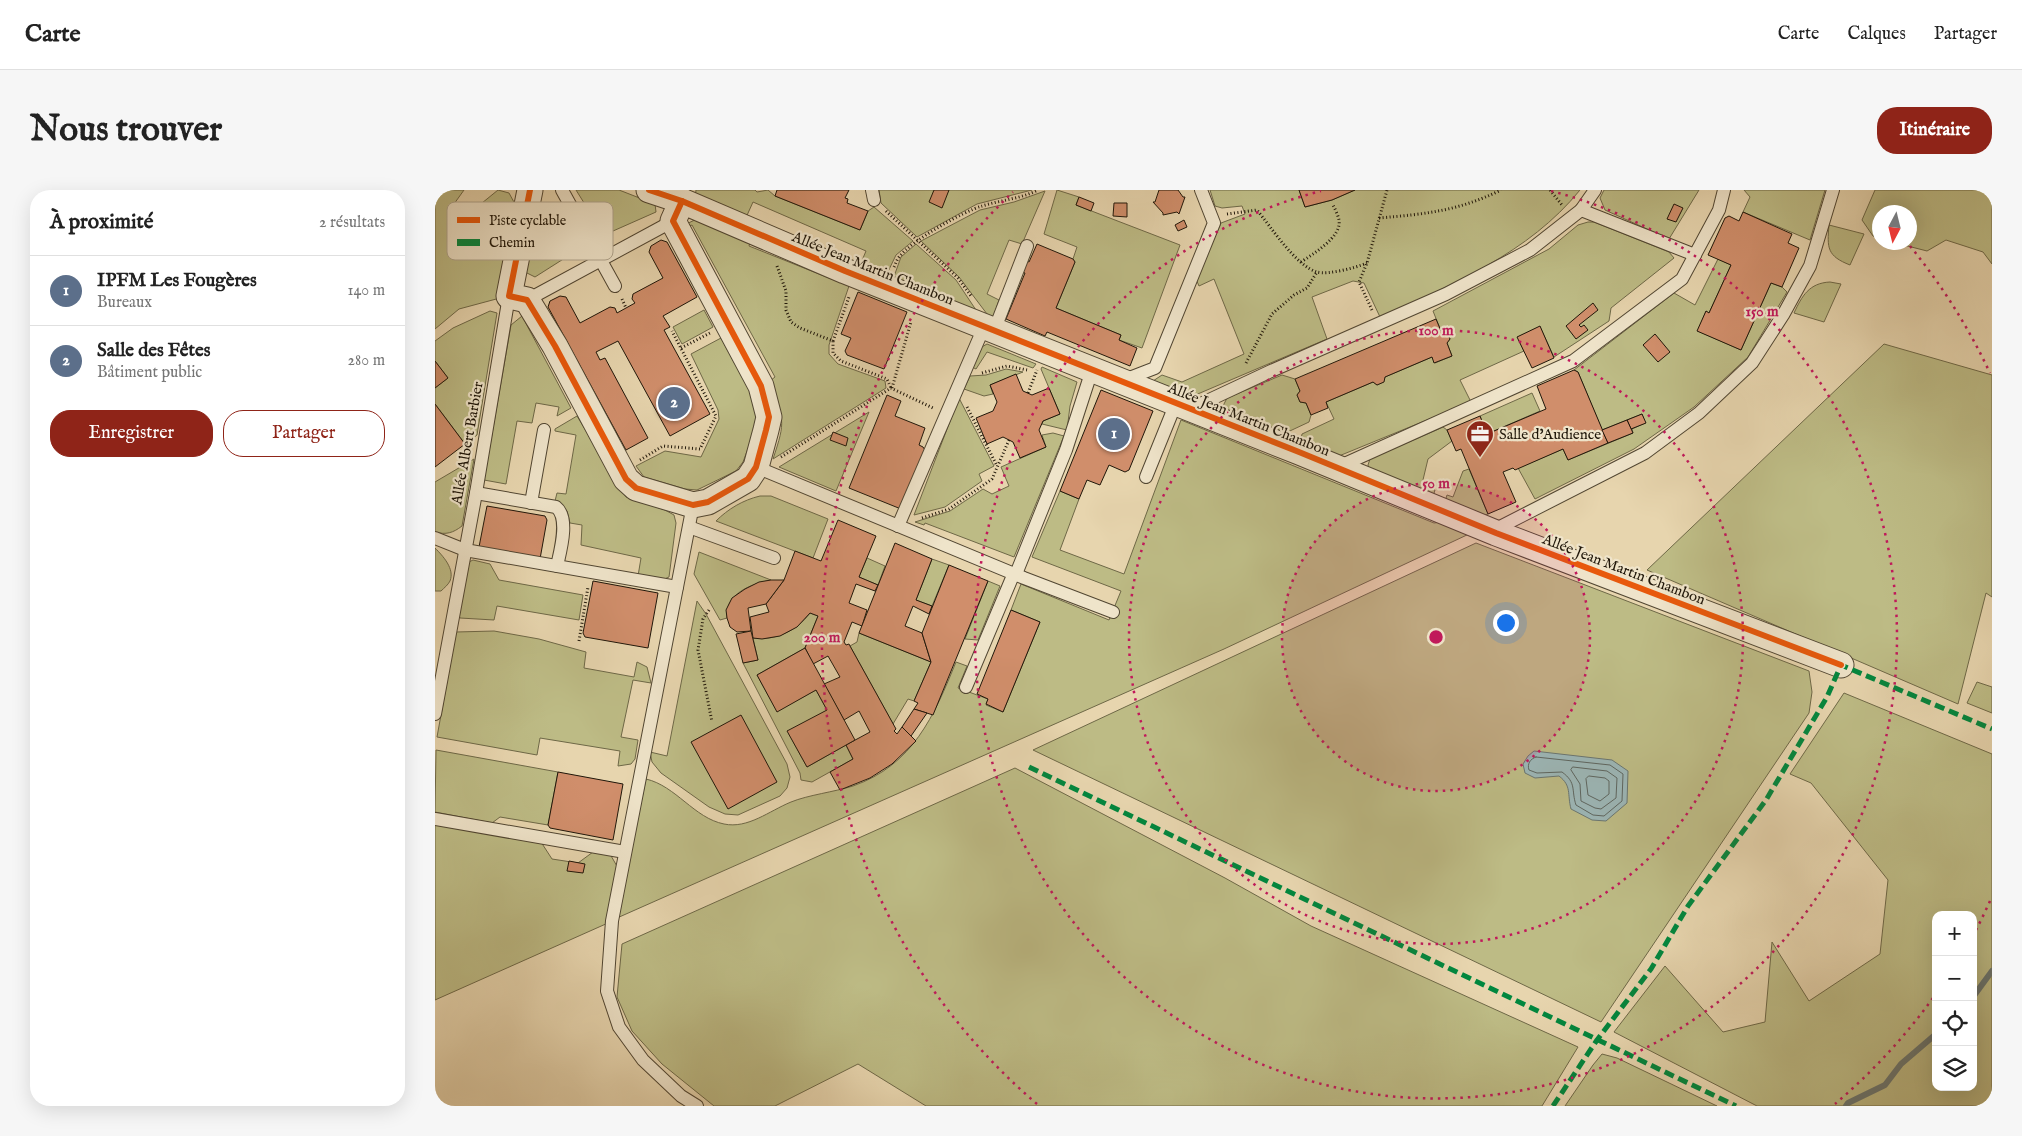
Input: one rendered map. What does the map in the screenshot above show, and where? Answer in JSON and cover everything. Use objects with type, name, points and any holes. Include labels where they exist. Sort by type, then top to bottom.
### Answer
[{"type":"street","name":"Allée Jean Martin Chambon","points":[[649,190],[885,288],[1492,531],[1841,665]]},
{"type":"street","points":[[522,260],[518,298],[555,346],[626,479],[637,488],[691,516],[708,502],[748,479],[759,469],[767,424],[767,405],[761,386],[728,324],[680,204]]},
{"type":"lane","points":[[561,190],[568,202]]},
{"type":"lane","points":[[1121,382],[1155,368],[1214,223],[1201,190]]},
{"type":"lane","points":[[1146,477],[1183,406],[1446,294],[1530,250],[1581,210],[1595,190]]},
{"type":"lane","points":[[1336,467],[1573,362],[1682,279],[1719,210],[1724,190]]},
{"type":"lane","points":[[1492,531],[1645,453],[1699,413],[1752,363],[1783,315],[1810,266],[1833,190]]},
{"type":"lane","points":[[613,252],[680,204]]},
{"type":"lane","points":[[1581,210],[1695,255]]},
{"type":"lane","points":[[898,526],[964,372],[989,329],[1027,246]]},
{"type":"lane","points":[[518,298],[601,261],[615,286]]},
{"type":"lane","name":"Allée Albert Barbier","points":[[435,714],[476,493],[518,298]]},
{"type":"lane","points":[[965,687],[1015,574],[1066,450],[1092,370]]},
{"type":"lane","points":[[531,503],[544,430]]},
{"type":"lane","points":[[759,469],[1113,612]]},
{"type":"lane","points":[[476,493],[556,508],[562,515],[563,536],[557,566]]},
{"type":"lane","points":[[697,1106],[681,1096],[643,1060],[619,1027],[607,992],[611,921],[691,516],[773,558]]},
{"type":"lane","points":[[435,538],[465,550],[677,587]]},
{"type":"lane","points":[[435,819],[625,852]]},
{"type":"path","points":[[885,288],[899,257],[917,241],[979,206],[1025,196],[1038,190]]},
{"type":"path","points":[[1379,324],[1359,282],[1367,263],[1387,190]]},
{"type":"path","points":[[1379,218],[1434,213],[1478,201],[1501,190]]},
{"type":"path","points":[[873,195],[917,241],[958,278],[983,314],[989,329]]},
{"type":"path","points":[[1301,262],[1328,243],[1338,228],[1339,220],[1333,205]]},
{"type":"path","points":[[1211,216],[1257,210],[1296,259],[1317,272],[1351,270],[1367,263]]},
{"type":"path","points":[[763,236],[782,278],[786,291],[786,310],[791,322],[800,328],[833,341]]},
{"type":"path","points":[[1241,369],[1249,360],[1258,337],[1272,314],[1294,295],[1307,288],[1317,272]]},
{"type":"path","points":[[856,276],[833,341],[833,353],[841,361],[887,379],[891,388],[946,414]]},
{"type":"path","points":[[759,469],[891,388],[917,300]]},
{"type":"path","points":[[681,348],[728,324]]},
{"type":"path","points":[[622,470],[663,446],[700,449],[716,416],[672,331]]},
{"type":"path","points":[[964,372],[983,373],[1007,366],[1036,371]]},
{"type":"path","points":[[957,388],[998,466]]},
{"type":"path","points":[[898,526],[949,509],[992,480],[1009,440]]},
{"type":"path","points":[[579,641],[590,572]]},
{"type":"path","points":[[709,610],[703,618],[697,650],[712,722]]},
{"type":"shaded area","points":[[435,190],[464,190],[455,202],[447,202],[447,260],[506,260],[500,298],[459,309],[435,329]]},
{"type":"shaded area","points":[[498,190],[509,193],[514,202],[483,202]]},
{"type":"shaded area","points":[[576,190],[619,190],[655,204],[656,212],[613,231],[613,202],[583,202]]},
{"type":"shaded area","points":[[696,190],[755,190],[757,192],[768,190],[775,196],[860,230],[868,211],[874,207],[913,241],[896,255],[884,280],[858,270],[866,251],[753,202],[744,222],[695,198]]},
{"type":"shaded area","points":[[879,190],[1032,190],[977,204],[917,237],[881,203]]},
{"type":"shaded area","points":[[1057,190],[1079,197],[1076,205],[1180,245],[1142,348],[1119,340],[1121,335],[1056,308],[1075,262],[1073,259],[1077,247],[1044,234]]},
{"type":"shaded area","points":[[1210,190],[1299,190],[1305,207],[1332,200],[1355,190],[1580,190],[1560,212],[1537,232],[1488,265],[1434,293],[1380,317],[1364,283],[1353,281],[1312,297],[1327,339],[1193,396],[1178,396],[1150,383],[1162,375],[1182,382],[1244,354],[1214,279],[1199,286],[1196,279],[1221,223],[1245,214],[1242,206],[1222,208],[1215,206]]},
{"type":"shaded area","points":[[1604,190],[1699,190],[1669,239],[1605,210],[1600,198]]},
{"type":"shaded area","points":[[1744,190],[1825,190],[1810,240],[1743,212],[1750,197]]},
{"type":"shaded area","points":[[1875,190],[1992,190],[1992,264],[1983,252],[1946,240],[1927,251],[1917,248],[1917,205],[1872,205],[1872,235],[1862,220]]},
{"type":"shaded area","points":[[1045,191],[1022,244],[1009,240],[987,294],[999,300],[992,321],[986,319],[987,314],[959,277],[921,241],[980,210],[1014,202]]},
{"type":"shaded area","points":[[699,218],[751,240],[749,246],[849,286],[829,345],[829,354],[838,364],[885,381],[886,388],[773,459],[780,436],[782,420],[777,405],[766,384],[775,377],[692,225],[684,228],[682,226]]},
{"type":"shaded area","points":[[1594,222],[1669,252],[1674,258],[1611,308],[1609,321],[1554,357],[1540,327],[1518,337],[1524,351],[1460,380],[1471,402],[1334,458],[1300,444],[1302,434],[1334,419],[1326,402],[1373,382],[1377,385],[1383,382],[1385,377],[1432,357],[1435,363],[1452,356],[1447,343],[1450,339],[1447,332],[1441,331],[1433,311],[1549,249],[1578,225]]},
{"type":"shaded area","points":[[1829,225],[1864,234],[1850,265],[1842,262],[1830,250],[1828,240]]},
{"type":"shaded area","points":[[916,244],[956,280],[978,313],[892,282],[901,257]]},
{"type":"shaded area","points":[[1718,259],[1731,265],[1709,313],[1706,311],[1698,331],[1741,350],[1771,283],[1782,287],[1787,292],[1748,357],[1694,407],[1634,449],[1535,499],[1518,468],[1563,449],[1568,460],[1633,433],[1632,429],[1645,423],[1642,414],[1602,430],[1578,372],[1574,370],[1674,293],[1695,305]]},
{"type":"shaded area","points":[[527,260],[562,260],[535,277],[525,272]]},
{"type":"shaded area","points":[[1830,282],[1841,284],[1824,322],[1794,313],[1800,301],[1811,288]]},
{"type":"shaded area","points":[[704,310],[713,327],[682,344],[673,327]]},
{"type":"shaded area","points":[[490,311],[497,313],[477,435],[465,444],[435,404],[435,388],[448,378],[435,361],[435,341],[453,328]]},
{"type":"shaded area","points":[[522,316],[571,408],[557,416],[559,407],[536,403],[532,423],[517,421],[506,484],[484,480],[511,325]]},
{"type":"shaded area","points":[[721,338],[756,402],[758,413],[756,427],[743,462],[736,471],[697,490],[685,489],[644,477],[636,466],[665,451],[701,457],[719,419],[718,410],[691,354]]},
{"type":"shaded area","points":[[987,344],[1036,364],[1033,368],[987,352],[976,369],[972,367],[980,348]]},
{"type":"shaded area","points":[[1884,344],[1992,375],[1992,597],[1986,593],[1958,704],[1647,570]]},
{"type":"shaded area","points":[[1042,367],[1077,382],[1070,406],[1067,430],[1042,424],[1043,421],[1060,414],[1041,369]]},
{"type":"shaded area","points":[[1006,369],[1023,372],[990,385],[993,394],[984,396],[964,389],[970,376],[986,375]]},
{"type":"shaded area","points":[[1282,375],[1295,379],[1300,391],[1297,395],[1300,402],[1306,403],[1311,415],[1309,422],[1277,437],[1224,414],[1223,406],[1227,398]]},
{"type":"shaded area","points":[[1532,393],[1540,411],[1487,434],[1480,416]]},
{"type":"shaded area","points":[[959,398],[994,466],[979,474],[982,481],[945,507],[914,515]]},
{"type":"shaded area","points":[[869,412],[836,491],[779,467]]},
{"type":"shaded area","points":[[577,416],[626,497],[665,510],[674,515],[676,523],[669,577],[662,580],[638,576],[641,558],[581,545],[582,525],[570,523],[567,511],[555,501],[557,493],[566,494],[576,435],[555,431],[555,429]]},
{"type":"shaded area","points":[[1181,420],[1434,523],[1441,522],[1469,534],[1224,649],[617,918],[646,779],[667,788],[713,821],[733,825],[750,822],[798,800],[853,786],[874,777],[891,765],[906,752],[930,719],[956,662],[967,666],[958,688],[988,699],[986,705],[1003,712],[1040,622],[1011,610],[1021,584],[1109,620],[1121,591],[1032,557],[1060,491],[1079,499],[1060,550],[1124,574]]},
{"type":"shaded area","points":[[1443,427],[1447,430],[1452,441],[1428,459],[1422,484],[1435,490],[1432,500],[1370,474],[1368,465],[1370,459]]},
{"type":"shaded area","points":[[1053,433],[1064,436],[1014,557],[925,523],[924,525],[915,522],[950,511],[983,489],[992,494],[1009,486],[1001,467],[1046,447],[1042,435]]},
{"type":"shaded area","points":[[474,459],[462,526],[449,533],[435,532],[435,482]]},
{"type":"shaded area","points":[[1469,469],[1488,514],[1479,518],[1444,505],[1447,495],[1453,497],[1463,471]]},
{"type":"shaded area","points":[[760,496],[771,496],[828,519],[813,558],[716,521],[736,506]]},
{"type":"shaded area","points":[[1476,543],[1809,671],[1812,692],[1809,713],[1601,1022],[1033,750]]},
{"type":"shaded area","points":[[435,548],[445,559],[451,572],[450,581],[441,591],[435,591]]},
{"type":"shaded area","points":[[699,552],[771,580],[747,587],[734,596],[727,610],[727,618],[720,620],[694,574]]},
{"type":"shaded area","points":[[867,558],[885,566],[878,585],[859,577]]},
{"type":"shaded area","points":[[932,559],[949,565],[932,606],[916,600]]},
{"type":"shaded area","points":[[473,560],[490,564],[499,580],[583,595],[579,620],[497,606],[494,620],[460,618],[458,614],[467,563]]},
{"type":"shaded area","points":[[988,581],[1000,586],[978,640],[965,639]]},
{"type":"shaded area","points":[[697,601],[706,614],[787,764],[790,777],[787,788],[780,796],[738,815],[725,814],[709,807],[661,773],[652,762],[650,752],[667,756]]},
{"type":"shaded area","points":[[810,613],[818,616],[805,648],[757,675],[777,711],[816,690],[827,710],[789,734],[807,767],[846,745],[853,759],[812,782],[801,780],[800,773],[743,663],[758,660],[753,638],[769,638],[792,630]]},
{"type":"shaded area","points":[[494,631],[539,639],[586,652],[584,668],[634,677],[637,662],[647,667],[651,683],[633,680],[621,737],[638,740],[635,759],[631,764],[618,766],[620,751],[540,738],[537,755],[437,737],[456,632]]},
{"type":"shaded area","points":[[859,633],[931,662],[914,701],[908,699],[893,724],[850,646],[857,642]]},
{"type":"shaded area","points":[[1977,682],[1992,687],[1992,713],[1967,703]]},
{"type":"shaded area","points":[[1844,693],[1992,754],[1992,1106],[1757,1106],[1614,1032],[1665,966],[1723,1032],[1765,1022],[1772,942],[1809,1001],[1880,954],[1888,880],[1811,783],[1790,774]]},
{"type":"shaded area","points":[[436,750],[558,772],[548,825],[500,817],[492,823],[435,812]]},
{"type":"shaded area","points":[[1015,768],[1225,878],[1311,926],[1578,1047],[1542,1106],[926,1106],[858,1064],[775,1106],[714,1106],[662,1064],[632,1031],[617,997],[622,944]]},
{"type":"shaded area","points":[[435,824],[541,842],[552,859],[578,863],[593,852],[610,854],[618,868],[608,923],[435,1000]]},
{"type":"shaded area","points":[[1602,1054],[1617,1058],[1717,1106],[1565,1106]]},
{"type":"water","points":[[1534,751],[1612,760],[1628,771],[1627,803],[1606,821],[1592,820],[1571,809],[1566,783],[1559,776],[1535,778],[1525,773],[1523,764]]},
{"type":"building","points":[[777,190],[849,190],[845,198],[848,199],[847,203],[868,211],[860,230],[775,196]]},
{"type":"building","points":[[934,190],[949,190],[942,208],[929,202]]},
{"type":"building","points":[[1159,190],[1178,190],[1185,197],[1179,214],[1177,212],[1163,215],[1153,202],[1155,202]]},
{"type":"building","points":[[1299,190],[1355,190],[1332,200],[1305,207]]},
{"type":"building","points":[[1079,197],[1094,203],[1091,211],[1076,205]]},
{"type":"building","points":[[1114,203],[1127,203],[1127,217],[1113,216]]},
{"type":"building","points":[[1674,204],[1683,208],[1676,222],[1667,219]]},
{"type":"building","points":[[1743,212],[1792,234],[1788,243],[1799,248],[1782,287],[1771,283],[1741,350],[1697,331],[1706,311],[1709,313],[1731,265],[1708,255],[1725,218],[1729,216],[1739,221]]},
{"type":"building","points":[[1184,220],[1187,227],[1178,231],[1175,225]]},
{"type":"building","points":[[661,240],[667,242],[697,297],[663,316],[670,327],[664,330],[710,414],[670,436],[618,341],[596,352],[600,360],[605,358],[648,438],[626,450],[548,307],[550,301],[560,296],[566,297],[580,323],[610,307],[615,308],[617,313],[635,303],[632,299],[633,294],[663,278],[649,252],[651,246]]},
{"type":"building","points":[[1037,244],[1073,259],[1075,262],[1056,308],[1121,335],[1119,340],[1137,348],[1130,366],[1047,332],[1045,336],[1006,319],[1025,273],[1022,272]]},
{"type":"building","points":[[858,292],[907,312],[884,369],[847,355],[845,351],[851,338],[841,334]]},
{"type":"building","points":[[1593,303],[1598,310],[1579,325],[1581,327],[1584,325],[1588,330],[1576,339],[1566,326]]},
{"type":"building","points":[[1436,319],[1441,331],[1447,332],[1450,339],[1447,343],[1452,356],[1434,363],[1432,357],[1385,377],[1384,382],[1377,385],[1373,382],[1326,402],[1328,408],[1311,415],[1306,403],[1300,402],[1297,395],[1300,391],[1295,379]]},
{"type":"building","points":[[1540,326],[1554,358],[1532,368],[1517,337]]},
{"type":"building","points":[[1655,334],[1670,352],[1658,362],[1643,345]]},
{"type":"building","points":[[435,361],[448,378],[435,388]]},
{"type":"building","points":[[1574,370],[1578,372],[1608,443],[1568,460],[1563,449],[1515,470],[1513,468],[1503,472],[1516,502],[1488,514],[1461,449],[1456,451],[1447,430],[1480,416],[1487,434],[1546,409],[1537,386]]},
{"type":"building","points":[[1016,374],[1023,391],[1032,395],[1049,388],[1060,414],[1043,421],[1039,430],[1046,447],[1020,458],[1013,442],[1003,437],[987,444],[976,418],[993,411],[997,402],[990,385]]},
{"type":"building","points":[[1101,390],[1153,411],[1129,470],[1125,472],[1109,465],[1100,485],[1087,480],[1079,499],[1060,491]]},
{"type":"building","points":[[887,395],[901,401],[895,416],[925,428],[919,445],[925,450],[901,509],[849,488]]},
{"type":"building","points":[[435,404],[465,444],[435,467]]},
{"type":"building","points":[[1642,414],[1646,423],[1631,429],[1627,420]]},
{"type":"building","points":[[1627,420],[1633,433],[1608,443],[1602,430]]},
{"type":"building","points":[[833,432],[848,438],[846,446],[830,440]]},
{"type":"building","points":[[487,506],[545,516],[547,520],[540,559],[479,547]]},
{"type":"building","points":[[838,520],[876,536],[859,577],[878,585],[875,591],[856,584],[849,603],[867,610],[862,626],[852,622],[844,642],[846,645],[849,644],[896,729],[894,731],[897,734],[902,727],[916,741],[892,764],[870,778],[840,790],[830,772],[853,759],[846,745],[870,732],[859,711],[844,720],[824,684],[840,677],[828,656],[813,664],[805,648],[818,616],[810,613],[797,627],[780,636],[762,639],[753,638],[750,617],[769,612],[766,604],[784,580],[795,551],[821,561]]},
{"type":"building","points":[[895,543],[932,559],[916,600],[932,606],[929,614],[913,606],[905,626],[922,633],[931,662],[859,633]]},
{"type":"building","points":[[949,565],[988,581],[933,715],[914,709],[918,703],[914,701],[931,662],[922,633]]},
{"type":"building","points":[[784,580],[766,604],[748,608],[751,631],[737,632],[730,627],[726,610],[732,598],[759,582]]},
{"type":"building","points":[[593,581],[658,593],[648,648],[585,637],[583,633]]},
{"type":"building","points":[[1011,610],[1040,622],[1003,712],[986,704],[988,699],[977,694]]},
{"type":"building","points":[[751,631],[758,660],[743,663],[736,634]]},
{"type":"building","points":[[805,648],[855,740],[807,767],[787,731],[827,710],[816,690],[777,712],[757,675]]},
{"type":"building","points":[[914,709],[927,713],[911,736],[902,727]]},
{"type":"building","points":[[741,715],[777,782],[728,809],[691,742]]},
{"type":"building","points":[[558,772],[623,784],[613,840],[550,828],[548,825]]},
{"type":"building","points":[[569,861],[585,864],[583,873],[567,871]]},
{"type":"waterway","points":[[1977,992],[1992,971]]},
{"type":"waterway","points":[[1846,1106],[1848,1103],[1885,1085],[1901,1064],[1932,1037]]},
{"type":"marked path","points":[[1553,1106],[1597,1040],[1651,969],[1688,906],[1766,800],[1827,697],[1841,665],[1992,729]]},
{"type":"marked path","points":[[1029,767],[1736,1106]]},
{"type":"cycle path","points":[[528,202],[530,190]]},
{"type":"cycle path","points":[[649,190],[682,201],[845,271],[1299,452],[1496,533],[1841,665]]},
{"type":"cycle path","points":[[516,260],[509,296],[527,300],[555,346],[626,479],[636,488],[693,505],[708,502],[748,479],[756,467],[769,417],[761,386],[673,221],[682,201]]},
{"type":"place","name":"Salle des Fêtes","points":[[674,403]]},
{"type":"place","name":"IPFM Les Fougères","points":[[1114,434]]},
{"type":"place","name":"Salle d'Audience","points":[[1480,458]]}]
